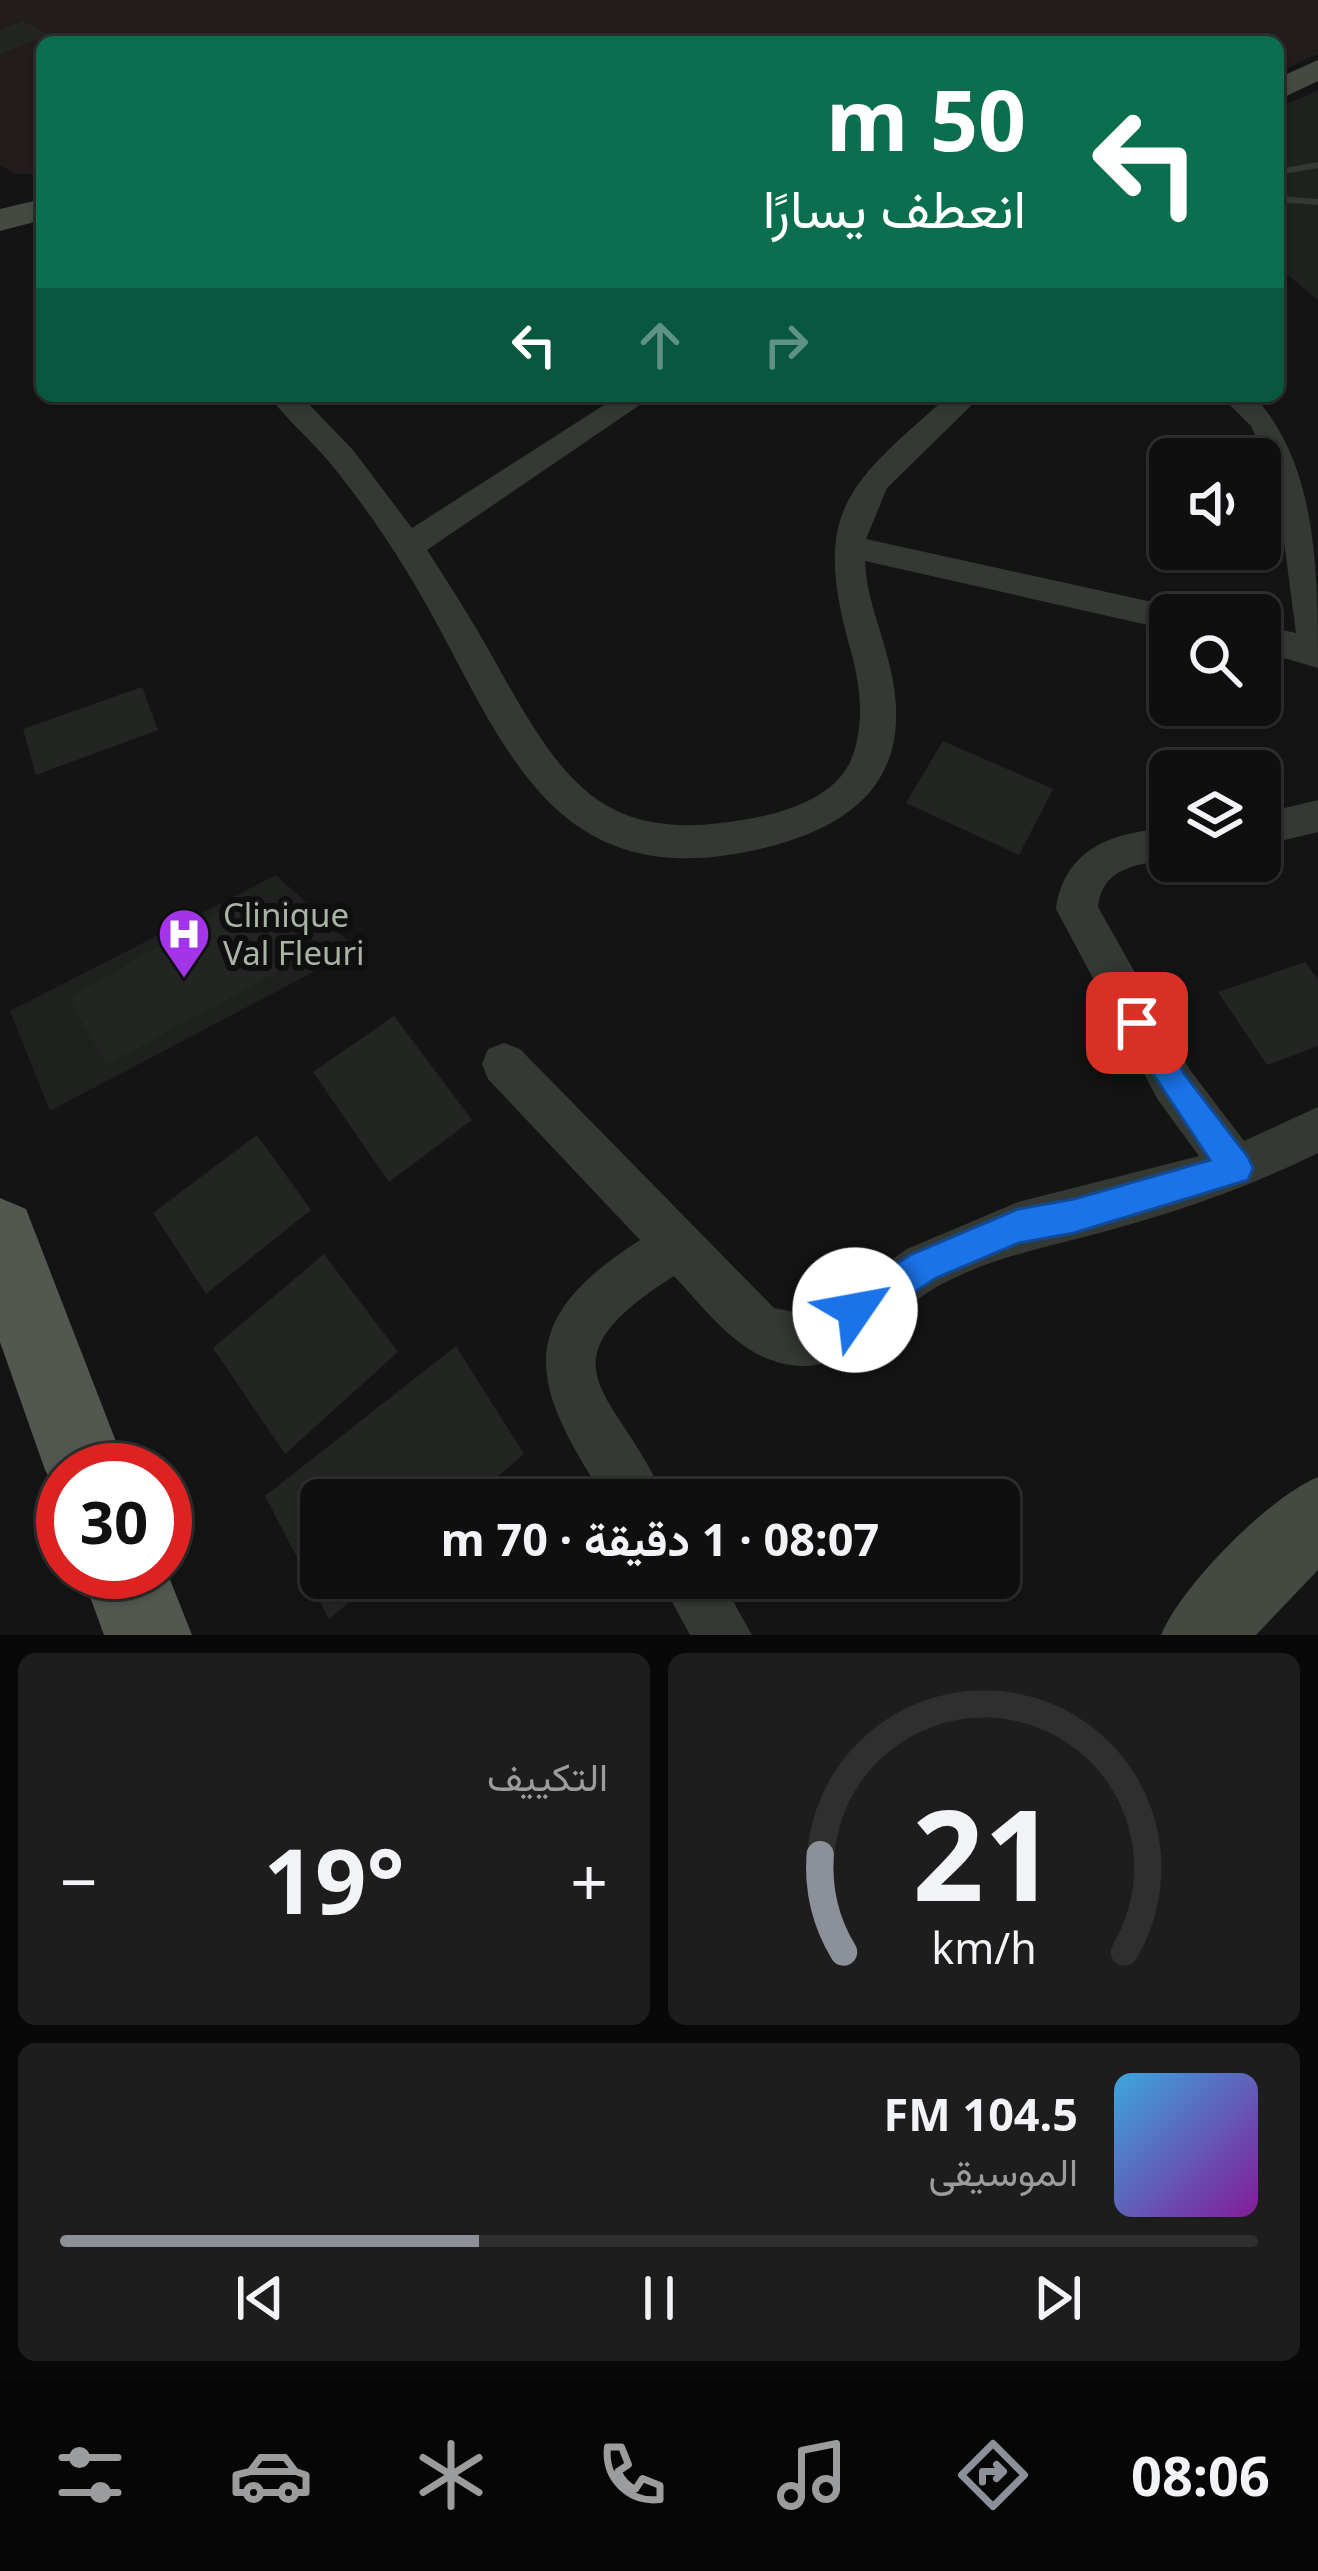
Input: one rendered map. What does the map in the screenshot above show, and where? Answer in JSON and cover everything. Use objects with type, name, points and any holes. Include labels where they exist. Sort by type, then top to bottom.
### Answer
[{"type":"main road","points":[[0,1235],[76,1443]]},
{"type":"main road","points":[[134,1599],[148,1635]]},
{"type":"street","points":[[1284,88],[1318,69]]},
{"type":"street","points":[[0,202],[36,205]]},
{"type":"street","points":[[0,220],[36,207]]},
{"type":"street","points":[[290,402],[340,454],[410,544],[544,777],[578,808],[628,834],[685,842],[746,836],[800,820],[842,799],[862,778],[876,743],[880,699],[848,570],[847,546],[870,487],[960,402]]},
{"type":"street","points":[[410,544],[629,402]]},
{"type":"street","points":[[1243,402],[1267,423],[1291,480],[1306,546],[1317,653],[1281,644]]},
{"type":"street","points":[[847,546],[1149,613]]},
{"type":"street","points":[[1281,825],[1318,816]]},
{"type":"street","points":[[1149,847],[1121,850],[1095,865],[1080,881],[1077,908],[1097,953],[1174,1085],[1236,1168]]},
{"type":"street","points":[[504,1064],[756,1326],[783,1339],[803,1341],[820,1339],[924,1266],[1018,1226],[1074,1216],[1236,1168],[1318,1130]]},
{"type":"street","points":[[625,1479],[574,1400],[571,1346],[595,1302],[677,1244]]},
{"type":"street","points":[[1202,1635],[1318,1515]]},
{"type":"street","points":[[700,1599],[723,1635]]},
{"type":"lane","points":[[1284,171],[1318,165]]},
{"type":"lane","points":[[1284,199],[1318,202]]},
{"type":"shaded area","points":[[0,0],[1318,0],[1318,54],[1284,69],[1284,36],[36,36],[36,174],[15,174],[0,165]]},
{"type":"shaded area","points":[[1318,90],[1318,300],[1284,272],[1284,105]]},
{"type":"shaded area","name":"Clinique Val Fleuri","points":[[276,875],[357,949],[50,1111],[10,1011]]},
{"type":"building","points":[[23,21],[49,35],[36,36],[36,40],[0,54],[0,30]]},
{"type":"building","points":[[142,687],[158,730],[36,775],[23,729]]},
{"type":"building","points":[[943,741],[1053,789],[1019,855],[906,803]]},
{"type":"building","points":[[246,896],[298,961],[106,1065],[69,998]]},
{"type":"building","points":[[1305,962],[1318,979],[1318,1046],[1267,1065],[1218,992]]},
{"type":"building","points":[[394,1016],[472,1120],[389,1182],[313,1072]]},
{"type":"building","points":[[257,1135],[311,1210],[206,1294],[153,1213]]},
{"type":"building","points":[[324,1254],[398,1352],[285,1454],[213,1348]]},
{"type":"building","points":[[456,1346],[524,1454],[495,1479],[300,1479],[300,1563],[265,1496]]},
{"type":"building","points":[[319,1599],[353,1599],[329,1619]]},
{"type":"place","name":"Clinique Val Fleuri","points":[[184,980]]},
{"type":"route","points":[[855,1310],[924,1266],[1018,1226],[1074,1216],[1236,1168],[1174,1085],[1137,1023]]}]
